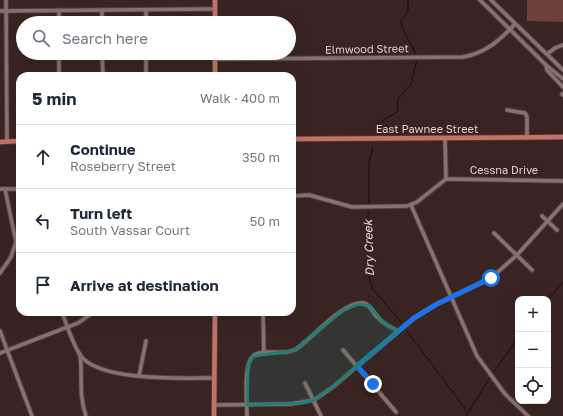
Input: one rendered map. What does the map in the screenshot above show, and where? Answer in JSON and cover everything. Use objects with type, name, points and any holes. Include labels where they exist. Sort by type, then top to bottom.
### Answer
[{"type":"main road","points":[[215,0],[215,16]]},
{"type":"main road","points":[[215,60],[215,72]]},
{"type":"main road","name":"East Pawnee Street","points":[[296,139],[563,137]]},
{"type":"main road","points":[[0,142],[16,141]]},
{"type":"main road","points":[[214,416],[215,316]]},
{"type":"street","points":[[6,0],[7,142]]},
{"type":"street","points":[[480,0],[546,65],[563,79]]},
{"type":"street","points":[[491,0],[563,70]]},
{"type":"street","points":[[0,11],[215,9]]},
{"type":"street","points":[[146,10],[146,16]]},
{"type":"street","points":[[59,11],[59,16]]},
{"type":"street","points":[[102,11],[102,16]]},
{"type":"street","name":"Elmwood Street","points":[[296,59],[464,57],[474,55],[494,45],[515,24]]},
{"type":"street","points":[[547,54],[563,45]]},
{"type":"street","points":[[59,60],[59,72]]},
{"type":"street","points":[[102,60],[103,72]]},
{"type":"street","points":[[146,60],[146,72]]},
{"type":"street","points":[[546,65],[547,70],[563,87]]},
{"type":"street","points":[[507,110],[525,113],[527,117],[527,138]]},
{"type":"street","points":[[296,196],[309,195],[352,207],[411,205],[446,179],[445,138]]},
{"type":"street","name":"Cessna Drive","points":[[446,179],[563,181]]},
{"type":"street","points":[[0,189],[16,189]]},
{"type":"street","points":[[0,273],[11,257],[16,242],[5,189]]},
{"type":"street","points":[[214,405],[291,404],[312,400],[333,387],[398,331],[432,307],[491,278],[517,255],[563,204]]},
{"type":"street","points":[[411,205],[477,356],[499,385],[528,416]]},
{"type":"street","points":[[542,216],[557,230]]},
{"type":"street","points":[[494,233],[532,270]]},
{"type":"street","points":[[247,416],[248,366],[253,356],[264,353],[293,351],[342,311],[358,304],[364,303],[370,306],[376,316],[384,323],[398,331]]},
{"type":"street","points":[[64,316],[79,353],[82,367],[80,393],[86,416]]},
{"type":"street","points":[[0,353],[78,323],[88,316]]},
{"type":"street","points":[[262,316],[264,353]]},
{"type":"street","points":[[0,331],[32,416]]},
{"type":"street","points":[[139,376],[146,341]]},
{"type":"street","points":[[343,350],[396,412]]},
{"type":"street","points":[[79,353],[86,360],[108,370],[139,376],[163,378],[214,378]]},
{"type":"street","points":[[305,383],[321,416]]},
{"type":"highlighted area","points":[[358,304],[370,306],[384,323],[398,331],[333,387],[314,400],[301,403],[247,405],[248,366],[253,356],[293,351],[342,311]]},
{"type":"shaded area","points":[[527,0],[563,0],[563,22],[527,21]]},
{"type":"waterway","name":"Dry Creek","points":[[408,0],[408,12],[401,20],[402,28],[417,56]]},
{"type":"waterway","name":"Dry Creek","points":[[378,131],[383,120],[397,112],[398,99],[411,84],[417,59]]},
{"type":"waterway","name":"Dry Creek","points":[[369,204],[369,163],[373,146]]},
{"type":"waterway","name":"Dry Creek","points":[[368,211],[368,272],[372,288],[401,322]]},
{"type":"waterway","points":[[551,296],[563,282]]},
{"type":"waterway","name":"Dry Creek","points":[[407,331],[467,411]]},
{"type":"waterway","points":[[493,373],[515,342]]},
{"type":"waterway","points":[[466,416],[491,376]]},
{"type":"route","points":[[373,384],[357,366],[414,318],[437,304],[486,282],[491,278]]}]
